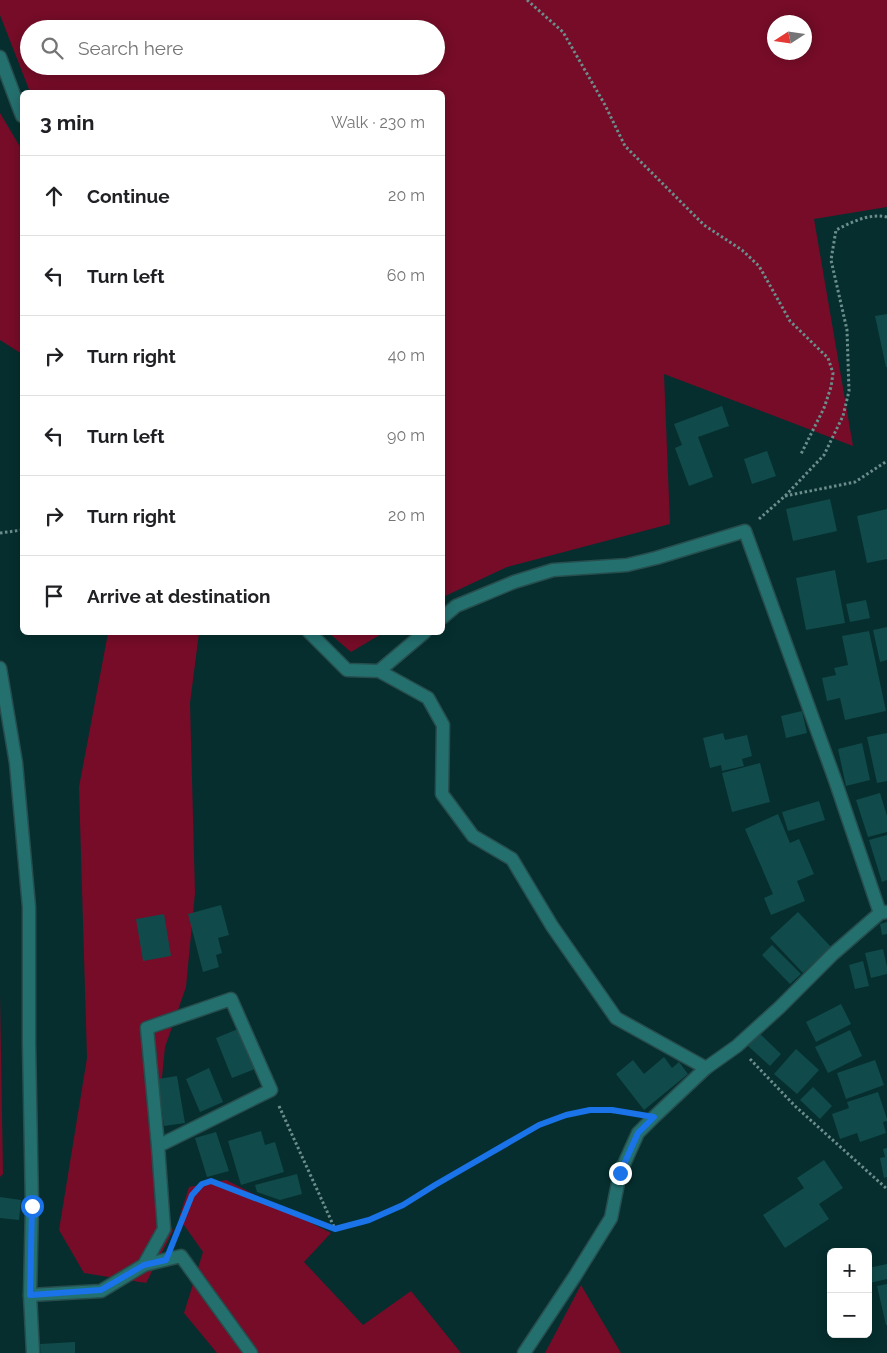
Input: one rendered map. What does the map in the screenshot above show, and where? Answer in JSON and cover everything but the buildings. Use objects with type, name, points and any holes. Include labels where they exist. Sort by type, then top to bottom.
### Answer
[{"type":"street","points":[[0,57],[20,111]]},
{"type":"street","points":[[445,615],[456,606],[514,582],[553,570],[628,565],[745,531],[884,912],[833,954],[780,1007],[737,1046],[706,1068],[638,1133],[620,1173],[611,1218],[524,1353]]},
{"type":"street","points":[[312,635],[347,670],[379,671],[428,698],[443,725],[442,794],[473,836],[512,859],[552,926],[616,1018],[706,1068]]},
{"type":"street","points":[[379,671],[421,635]]},
{"type":"street","points":[[0,668],[16,763],[29,906],[32,1206],[30,1295],[33,1353]]},
{"type":"street","points":[[144,1265],[164,1229],[147,1028],[231,999],[271,1090],[158,1146]]},
{"type":"street","points":[[30,1295],[101,1290],[144,1265],[181,1256],[251,1353]]},
{"type":"path","points":[[526,0],[563,32],[605,105],[625,146],[704,225],[742,250],[759,266],[790,321],[828,358],[833,373],[831,387],[824,408],[801,454]]},
{"type":"path","points":[[745,531],[785,496],[824,455],[844,416],[849,391],[846,330],[831,260],[836,230],[858,220],[881,216],[887,217]]},
{"type":"path","points":[[785,496],[855,482],[887,461]]},
{"type":"path","points":[[0,533],[20,530]]},
{"type":"path","points":[[737,1046],[795,1106],[887,1189]]},
{"type":"path","points":[[271,1090],[335,1229]]},
{"type":"path","points":[[182,1218],[192,1195],[202,1184],[211,1181],[335,1229],[369,1220],[403,1205],[539,1125],[566,1115],[590,1110],[612,1110],[654,1117]]},
{"type":"shaded area","points":[[0,0],[887,0],[887,207],[814,219],[853,446],[664,374],[670,524],[507,567],[445,596],[445,90],[29,90],[23,75],[445,75],[445,20],[20,20],[20,66],[0,15]]},
{"type":"shaded area","points":[[0,113],[20,147],[20,353],[0,340]]},
{"type":"shaded area","points":[[108,635],[199,635],[190,703],[195,893],[186,987],[165,1047],[153,1167],[173,1231],[146,1283],[84,1273],[59,1230],[87,1058],[79,787]]},
{"type":"shaded area","points":[[331,635],[380,635],[351,652]]},
{"type":"shaded area","points":[[0,995],[3,1174],[0,1177]]},
{"type":"shaded area","points":[[226,1180],[331,1233],[304,1262],[363,1325],[411,1291],[461,1353],[217,1353],[184,1313],[203,1252],[179,1218],[189,1187]]},
{"type":"shaded area","points":[[581,1285],[621,1353],[545,1353]]},
{"type":"route","points":[[32,1206],[30,1295],[101,1290],[144,1265],[166,1260],[192,1195],[202,1184],[211,1181],[335,1229],[369,1220],[403,1205],[539,1125],[566,1115],[590,1110],[612,1110],[654,1117],[638,1133],[620,1173]]}]
